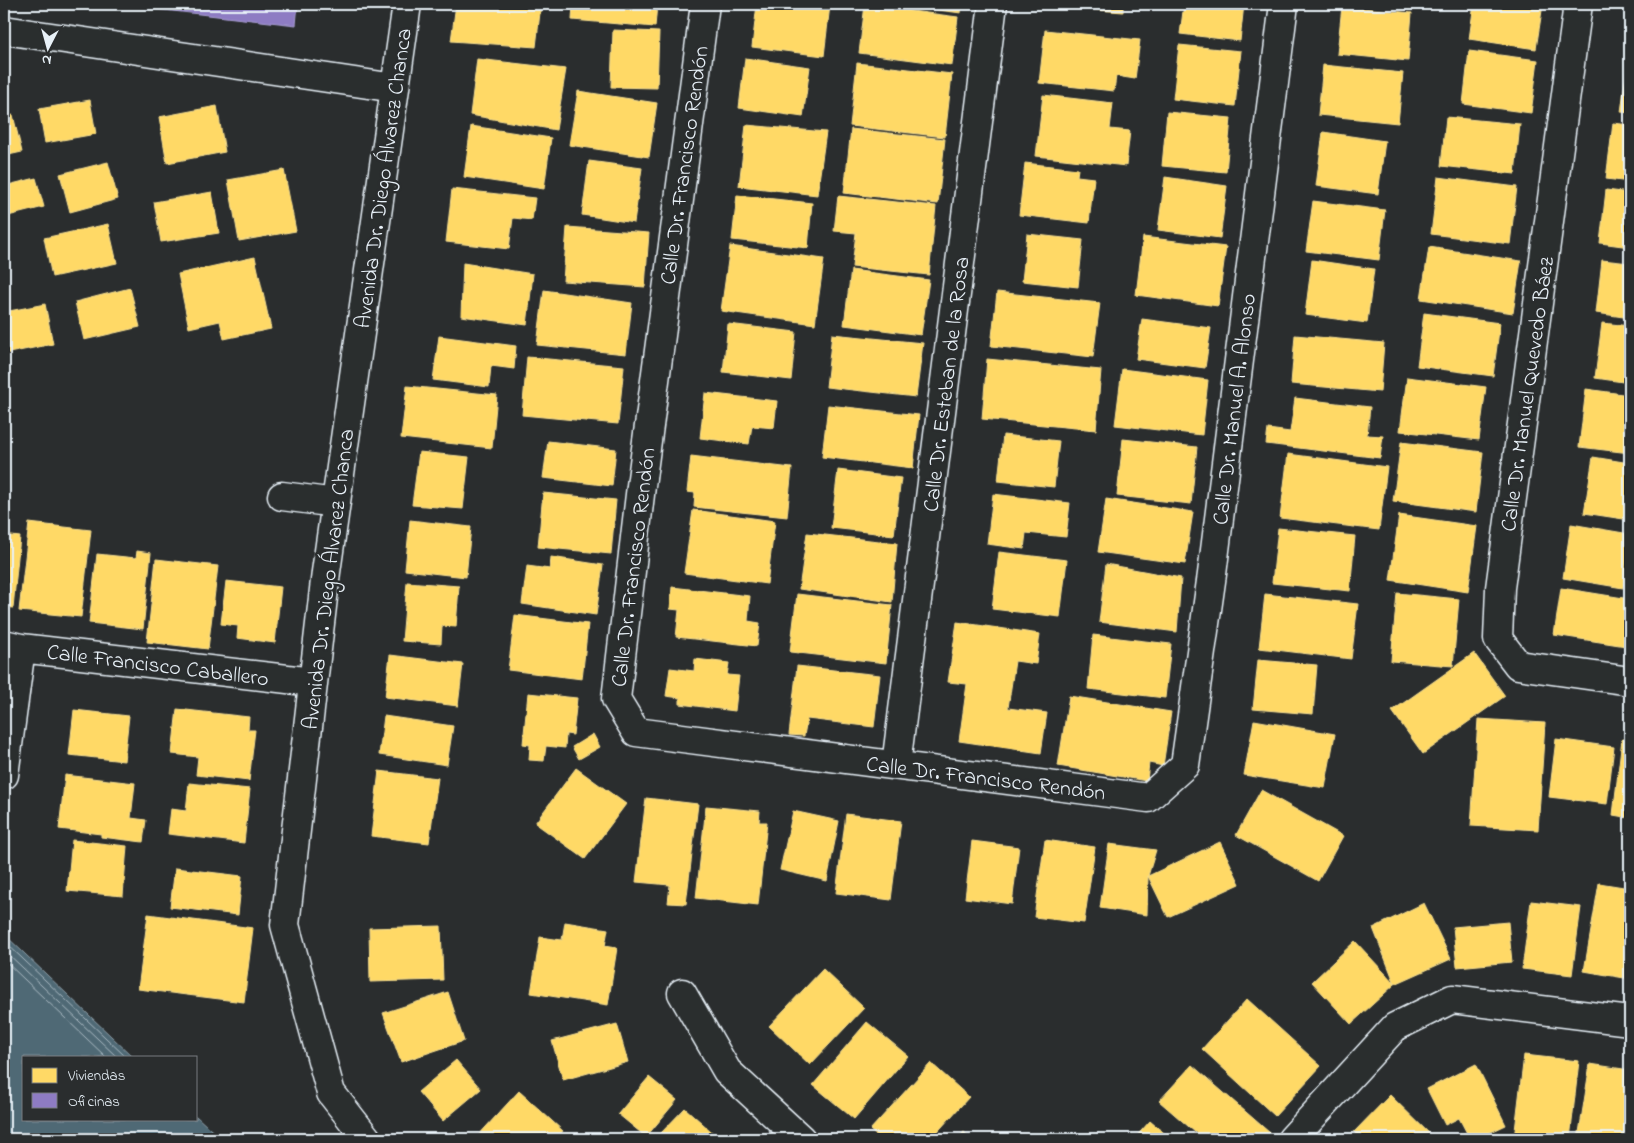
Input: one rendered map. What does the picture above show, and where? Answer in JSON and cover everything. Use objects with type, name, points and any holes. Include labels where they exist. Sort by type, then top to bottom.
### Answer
[{"type":"street","name":"Avenida Dr. Diego Álvarez Chanca","points":[[367,1139],[331,1093],[286,925],[313,682],[336,503],[407,4]]},
{"type":"street","name":"Calle Dr. Francisco Rendón","points":[[705,4],[641,486],[616,699],[636,732],[1148,798]]},
{"type":"street","name":"Calle Dr. Esteban de la Rosa","points":[[896,765],[993,4]]},
{"type":"street","name":"Calle Dr. Manuel A. Alonso","points":[[1148,798],[1185,765],[1212,574],[1284,4]]},
{"type":"street","name":"Calle Dr. Manuel Quevedo Báez","points":[[1578,4],[1502,578],[1498,639],[1518,665],[1630,681]]},
{"type":"street","points":[[4,30],[395,88]]},
{"type":"street","points":[[282,496],[336,503]]},
{"type":"street","points":[[4,775],[12,646]]},
{"type":"street","name":"Calle Francisco Caballero","points":[[12,646],[313,682]]},
{"type":"street","points":[[682,993],[727,1071],[801,1139]]},
{"type":"street","points":[[1292,1139],[1395,1027],[1452,998],[1630,1021]]},
{"type":"water","points":[[4,934],[132,1056],[22,1056],[22,1120],[198,1120],[198,1118],[221,1139],[4,1139]]},
{"type":"building: Viviendas","points":[[456,4],[541,4],[536,47],[451,41]]},
{"type":"building: Viviendas","points":[[573,4],[657,4],[655,27],[572,20]]},
{"type":"building: Viviendas","points":[[757,4],[830,5],[824,56],[752,47]]},
{"type":"building: Viviendas","points":[[893,4],[962,4],[961,13]]},
{"type":"building: Viviendas","points":[[1062,4],[1123,4],[1123,12],[1061,7]]},
{"type":"building: Viviendas","points":[[1184,4],[1244,4],[1240,41],[1180,34]]},
{"type":"building: Viviendas","points":[[1474,4],[1543,4],[1536,49],[1469,39]]},
{"type":"building: Viviendas","points":[[865,5],[958,17],[952,65],[859,53]]},
{"type":"building: Viviendas","points":[[1342,6],[1412,13],[1408,61],[1337,54]]},
{"type":"building: Viviendas","points":[[613,30],[659,32],[657,88],[611,87]]},
{"type":"building: Viviendas","points":[[1045,30],[1140,40],[1135,79],[1116,76],[1114,91],[1039,83]]},
{"type":"building: Viviendas","points":[[1179,45],[1241,51],[1235,106],[1173,99]]},
{"type":"building: Viviendas","points":[[1469,51],[1538,60],[1531,113],[1463,104]]},
{"type":"building: Viviendas","points":[[745,58],[810,67],[803,117],[739,108]]},
{"type":"building: Viviendas","points":[[477,59],[566,69],[556,130],[470,115]]},
{"type":"building: Viviendas","points":[[1628,60],[1630,60],[1630,113],[1621,112]]},
{"type":"building: Viviendas","points":[[857,63],[952,74],[945,137],[850,126]]},
{"type":"building: Viviendas","points":[[1323,65],[1403,73],[1398,123],[1318,115]]},
{"type":"building: Viviendas","points":[[578,91],[657,103],[649,157],[569,145]]},
{"type":"building: Viviendas","points":[[1043,95],[1113,103],[1110,129],[1130,131],[1126,166],[1036,156]]},
{"type":"building: Viviendas","points":[[90,100],[96,134],[45,143],[39,109]]},
{"type":"building: Viviendas","points":[[217,106],[225,152],[167,163],[159,117]]},
{"type":"building: Viviendas","points":[[1167,112],[1231,118],[1226,172],[1162,166]]},
{"type":"building: Viviendas","points":[[13,115],[22,152],[4,156],[4,117]]},
{"type":"building: Viviendas","points":[[1446,117],[1520,124],[1515,174],[1441,166]]},
{"type":"building: Viviendas","points":[[1613,123],[1630,125],[1630,182],[1606,179]]},
{"type":"building: Viviendas","points":[[746,125],[826,132],[817,195],[739,186]]},
{"type":"building: Viviendas","points":[[471,126],[551,138],[544,189],[464,177]]},
{"type":"building: Viviendas","points":[[851,129],[945,139],[938,204],[844,193]]},
{"type":"building: Viviendas","points":[[1323,132],[1385,141],[1378,194],[1316,186]]},
{"type":"building: Viviendas","points":[[589,161],[642,168],[634,223],[582,215]]},
{"type":"building: Viviendas","points":[[108,162],[118,199],[70,212],[60,174]]},
{"type":"building: Viviendas","points":[[1025,163],[1078,169],[1077,176],[1094,178],[1089,223],[1019,215]]},
{"type":"building: Viviendas","points":[[284,170],[296,231],[239,241],[228,180]]},
{"type":"building: Viviendas","points":[[1165,177],[1227,186],[1220,238],[1158,230]]},
{"type":"building: Viviendas","points":[[1438,177],[1517,187],[1510,244],[1431,234]]},
{"type":"building: Viviendas","points":[[36,178],[44,207],[4,217],[4,186]]},
{"type":"building: Viviendas","points":[[452,189],[535,198],[532,220],[513,218],[509,249],[446,242]]},
{"type":"building: Viviendas","points":[[1606,190],[1630,193],[1630,247],[1600,243]]},
{"type":"building: Viviendas","points":[[212,192],[219,233],[161,242],[154,202]]},
{"type":"building: Viviendas","points":[[737,195],[812,203],[808,248],[732,240]]},
{"type":"building: Viviendas","points":[[838,196],[936,206],[929,275],[852,267],[856,233],[834,231]]},
{"type":"building: Viviendas","points":[[1313,201],[1385,210],[1379,260],[1306,251]]},
{"type":"building: Viviendas","points":[[108,224],[117,263],[52,277],[44,238]]},
{"type":"building: Viviendas","points":[[567,227],[649,233],[645,287],[563,281]]},
{"type":"building: Viviendas","points":[[1027,234],[1083,240],[1078,287],[1022,281]]},
{"type":"building: Viviendas","points":[[1143,237],[1226,247],[1218,306],[1136,295]]},
{"type":"building: Viviendas","points":[[730,246],[824,259],[815,324],[721,311]]},
{"type":"building: Viviendas","points":[[1429,247],[1521,261],[1513,313],[1421,299]]},
{"type":"building: Viviendas","points":[[255,257],[271,329],[224,339],[220,321],[189,328],[178,274]]},
{"type":"building: Viviendas","points":[[1312,260],[1374,269],[1367,323],[1305,315]]},
{"type":"building: Viviendas","points":[[1602,260],[1630,263],[1630,318],[1596,313]]},
{"type":"building: Viviendas","points":[[463,263],[533,274],[527,325],[461,316]]},
{"type":"building: Viviendas","points":[[851,270],[929,280],[921,335],[844,325]]},
{"type":"building: Viviendas","points":[[130,288],[140,327],[84,340],[75,302]]},
{"type":"building: Viviendas","points":[[544,290],[632,303],[626,354],[537,345]]},
{"type":"building: Viviendas","points":[[997,292],[1100,303],[1093,357],[991,346]]},
{"type":"building: Viviendas","points":[[45,304],[53,344],[4,354],[4,312]]},
{"type":"building: Viviendas","points":[[1424,313],[1500,323],[1493,376],[1417,366]]},
{"type":"building: Viviendas","points":[[1142,319],[1211,328],[1205,368],[1136,359]]},
{"type":"building: Viviendas","points":[[1602,323],[1630,326],[1630,383],[1595,378]]},
{"type":"building: Viviendas","points":[[728,324],[796,332],[791,380],[723,372]]},
{"type":"building: Viviendas","points":[[832,334],[923,343],[916,397],[826,387]]},
{"type":"building: Viviendas","points":[[1295,335],[1384,343],[1380,392],[1291,384]]},
{"type":"building: Viviendas","points":[[439,336],[516,346],[514,369],[491,366],[489,387],[433,380]]},
{"type":"building: Viviendas","points":[[527,357],[624,366],[618,424],[522,415]]},
{"type":"building: Viviendas","points":[[987,359],[1101,370],[1096,430],[982,419]]},
{"type":"building: Viviendas","points":[[1122,369],[1208,380],[1202,435],[1115,425]]},
{"type":"building: Viviendas","points":[[1407,377],[1486,387],[1479,440],[1400,431]]},
{"type":"building: Viviendas","points":[[407,386],[497,395],[492,448],[401,438]]},
{"type":"building: Viviendas","points":[[1586,389],[1630,395],[1630,453],[1579,447]]},
{"type":"building: Viviendas","points":[[705,393],[777,401],[774,428],[752,426],[749,444],[700,438]]},
{"type":"building: Viviendas","points":[[1295,398],[1370,407],[1367,435],[1383,436],[1380,458],[1266,444],[1268,429],[1290,432]]},
{"type":"building: Viviendas","points":[[828,405],[919,415],[913,468],[822,457]]},
{"type":"building: Viviendas","points":[[1003,435],[1059,441],[1054,487],[998,481]]},
{"type":"building: Viviendas","points":[[1123,439],[1197,447],[1191,504],[1117,496]]},
{"type":"building: Viviendas","points":[[548,441],[616,449],[612,486],[543,478]]},
{"type":"building: Viviendas","points":[[1401,442],[1483,452],[1476,512],[1393,501]]},
{"type":"building: Viviendas","points":[[419,452],[469,457],[463,509],[412,505]]},
{"type":"building: Viviendas","points":[[1288,454],[1387,467],[1379,530],[1280,518]]},
{"type":"building: Viviendas","points":[[691,456],[792,468],[787,517],[694,507],[695,493],[687,492]]},
{"type":"building: Viviendas","points":[[1593,457],[1630,463],[1630,520],[1584,513]]},
{"type":"building: Viviendas","points":[[838,470],[901,478],[894,535],[831,528]]},
{"type":"building: Viviendas","points":[[543,493],[616,500],[611,554],[538,547]]},
{"type":"building: Viviendas","points":[[993,494],[1070,503],[1066,537],[1026,533],[1024,549],[987,544]]},
{"type":"building: Viviendas","points":[[1106,499],[1193,512],[1185,564],[1098,552]]},
{"type":"building: Viviendas","points":[[693,510],[775,521],[767,584],[684,573]]},
{"type":"building: Viviendas","points":[[1399,515],[1477,526],[1468,592],[1390,580]]},
{"type":"building: Viviendas","points":[[410,520],[471,527],[466,577],[405,570]]},
{"type":"building: Viviendas","points":[[29,523],[91,530],[81,617],[19,611]]},
{"type":"building: Viviendas","points":[[1571,524],[1630,534],[1623,588],[1563,578]]},
{"type":"building: Viviendas","points":[[1278,528],[1355,536],[1350,591],[1272,583]]},
{"type":"building: Viviendas","points":[[807,533],[897,543],[892,602],[799,589]]},
{"type":"building: Viviendas","points":[[4,535],[20,537],[13,608],[4,607]]},
{"type":"building: Viviendas","points":[[137,551],[151,553],[143,629],[89,623],[97,554],[136,558]]},
{"type":"building: Viviendas","points":[[999,552],[1067,560],[1060,617],[992,609]]},
{"type":"building: Viviendas","points":[[551,557],[603,565],[596,615],[522,604],[527,566],[550,569]]},
{"type":"building: Viviendas","points":[[156,559],[218,566],[208,649],[147,642]]},
{"type":"building: Viviendas","points":[[1106,564],[1181,578],[1177,632],[1099,622]]},
{"type":"building: Viviendas","points":[[226,581],[281,587],[275,643],[237,638],[238,626],[221,624]]},
{"type":"building: Viviendas","points":[[407,582],[459,586],[456,627],[442,626],[441,644],[402,641]]},
{"type":"building: Viviendas","points":[[672,587],[750,596],[748,621],[760,623],[757,646],[676,637],[679,610],[670,609]]},
{"type":"building: Viviendas","points":[[1561,588],[1630,599],[1626,646],[1554,635]]},
{"type":"building: Viviendas","points":[[1397,593],[1459,599],[1453,666],[1391,661]]},
{"type":"building: Viviendas","points":[[797,594],[892,605],[886,663],[790,652]]},
{"type":"building: Viviendas","points":[[1265,594],[1358,604],[1351,659],[1259,648]]},
{"type":"building: Viviendas","points":[[515,615],[588,624],[582,679],[508,670]]},
{"type":"building: Viviendas","points":[[957,622],[1040,634],[1036,664],[1015,661],[1008,708],[1047,713],[1041,753],[959,741],[967,684],[948,682]]},
{"type":"building: Viviendas","points":[[1093,635],[1171,644],[1165,698],[1088,689]]},
{"type":"building: Viviendas","points":[[1474,653],[1505,696],[1423,754],[1392,711]]},
{"type":"building: Viviendas","points":[[390,655],[463,664],[458,706],[385,697]]},
{"type":"building: Viviendas","points":[[695,659],[729,663],[727,675],[739,676],[735,711],[680,704],[680,698],[666,696],[670,668],[694,671]]},
{"type":"building: Viviendas","points":[[1258,660],[1317,665],[1313,714],[1253,709]]},
{"type":"building: Viviendas","points":[[797,666],[880,675],[874,727],[807,719],[804,736],[789,735]]},
{"type":"building: Viviendas","points":[[528,693],[577,698],[573,735],[566,734],[565,748],[546,746],[544,761],[529,760],[530,745],[523,744]]},
{"type":"building: Viviendas","points":[[1069,696],[1171,712],[1163,766],[1149,763],[1147,781],[1058,766]]},
{"type":"building: Viviendas","points":[[177,709],[249,717],[248,730],[255,730],[249,781],[196,775],[198,757],[172,754]]},
{"type":"building: Viviendas","points":[[74,710],[129,716],[124,761],[69,755]]},
{"type":"building: Viviendas","points":[[384,716],[453,726],[447,765],[379,755]]},
{"type":"building: Viviendas","points":[[1478,719],[1545,723],[1538,830],[1471,826]]},
{"type":"building: Viviendas","points":[[1254,720],[1335,734],[1325,788],[1244,775]]},
{"type":"building: Viviendas","points":[[593,734],[600,747],[579,759],[572,747]]},
{"type":"building: Viviendas","points":[[1556,739],[1614,747],[1607,804],[1549,797]]},
{"type":"building: Viviendas","points":[[1622,739],[1630,741],[1630,818],[1613,815]]},
{"type":"building: Viviendas","points":[[576,768],[626,804],[585,859],[535,823]]},
{"type":"building: Viviendas","points":[[379,771],[438,778],[429,843],[371,836]]},
{"type":"building: Viviendas","points":[[65,775],[135,783],[131,818],[146,820],[143,842],[59,829]]},
{"type":"building: Viviendas","points":[[189,783],[250,789],[244,843],[168,834],[171,809],[186,811]]},
{"type":"building: Viviendas","points":[[1261,790],[1343,836],[1318,881],[1236,835]]},
{"type":"building: Viviendas","points":[[646,798],[698,804],[686,904],[668,903],[670,885],[636,882]]},
{"type":"building: Viviendas","points":[[706,806],[760,811],[759,822],[767,822],[758,905],[696,898]]},
{"type":"building: Viviendas","points":[[793,811],[839,821],[827,881],[780,870]]},
{"type":"building: Viviendas","points":[[846,814],[901,821],[891,900],[836,893]]},
{"type":"building: Viviendas","points":[[72,840],[127,846],[123,896],[67,891]]},
{"type":"building: Viviendas","points":[[1045,840],[1095,847],[1084,923],[1034,917]]},
{"type":"building: Viviendas","points":[[972,841],[1019,847],[1012,904],[965,898]]},
{"type":"building: Viviendas","points":[[1220,842],[1240,884],[1168,917],[1148,876]]},
{"type":"building: Viviendas","points":[[1109,844],[1156,850],[1148,876],[1147,915],[1100,908]]},
{"type":"building: Viviendas","points":[[175,868],[242,876],[238,915],[170,907]]},
{"type":"building: Viviendas","points":[[1599,883],[1630,888],[1630,979],[1584,971]]},
{"type":"building: Viviendas","points":[[1531,901],[1581,907],[1572,975],[1522,969]]},
{"type":"building: Viviendas","points":[[1424,903],[1451,959],[1395,984],[1373,928]]},
{"type":"building: Viviendas","points":[[148,914],[253,928],[244,1002],[138,989]]},
{"type":"building: Viviendas","points":[[565,922],[608,929],[605,946],[617,948],[608,1005],[531,993],[540,937],[562,940]]},
{"type":"building: Viviendas","points":[[1508,922],[1512,962],[1457,967],[1453,927]]},
{"type":"building: Viviendas","points":[[441,926],[443,980],[370,982],[369,928]]},
{"type":"building: Viviendas","points":[[1355,941],[1395,984],[1351,1024],[1312,982]]},
{"type":"building: Viviendas","points":[[823,969],[864,1008],[810,1065],[769,1026]]},
{"type":"building: Viviendas","points":[[448,992],[464,1041],[401,1062],[383,1013]]},
{"type":"building: Viviendas","points":[[1247,999],[1321,1066],[1275,1116],[1202,1049]]},
{"type":"building: Viviendas","points":[[867,1022],[908,1056],[854,1119],[813,1085]]},
{"type":"building: Viviendas","points":[[617,1024],[628,1062],[563,1080],[552,1041]]},
{"type":"building: Viviendas","points":[[1524,1055],[1579,1061],[1570,1139],[1514,1139]]},
{"type":"building: Viviendas","points":[[456,1060],[481,1089],[443,1121],[418,1092]]},
{"type":"building: Viviendas","points":[[931,1063],[969,1097],[931,1139],[880,1139],[870,1130]]},
{"type":"building: Viviendas","points":[[1476,1064],[1506,1125],[1476,1139],[1470,1139],[1459,1118],[1445,1125],[1427,1089]]},
{"type":"building: Viviendas","points":[[1590,1064],[1630,1070],[1630,1139],[1578,1139]]},
{"type":"building: Viviendas","points":[[1192,1065],[1270,1133],[1264,1139],[1203,1139],[1159,1101]]},
{"type":"building: Viviendas","points":[[649,1077],[677,1100],[646,1137],[618,1114]]},
{"type":"building: Viviendas","points":[[519,1091],[563,1131],[556,1139],[475,1139]]},
{"type":"building: Viviendas","points":[[1390,1095],[1435,1139],[1361,1139],[1354,1132]]},
{"type":"building: Viviendas","points":[[685,1108],[720,1139],[667,1139],[661,1133]]},
{"type":"building: Viviendas","points":[[1150,1121],[1171,1139],[1134,1139]]},
{"type":"building: Viviendas","points":[[964,1132],[972,1139],[956,1139]]},
{"type":"building: Oficinas","points":[[111,4],[298,4],[296,25]]}]
